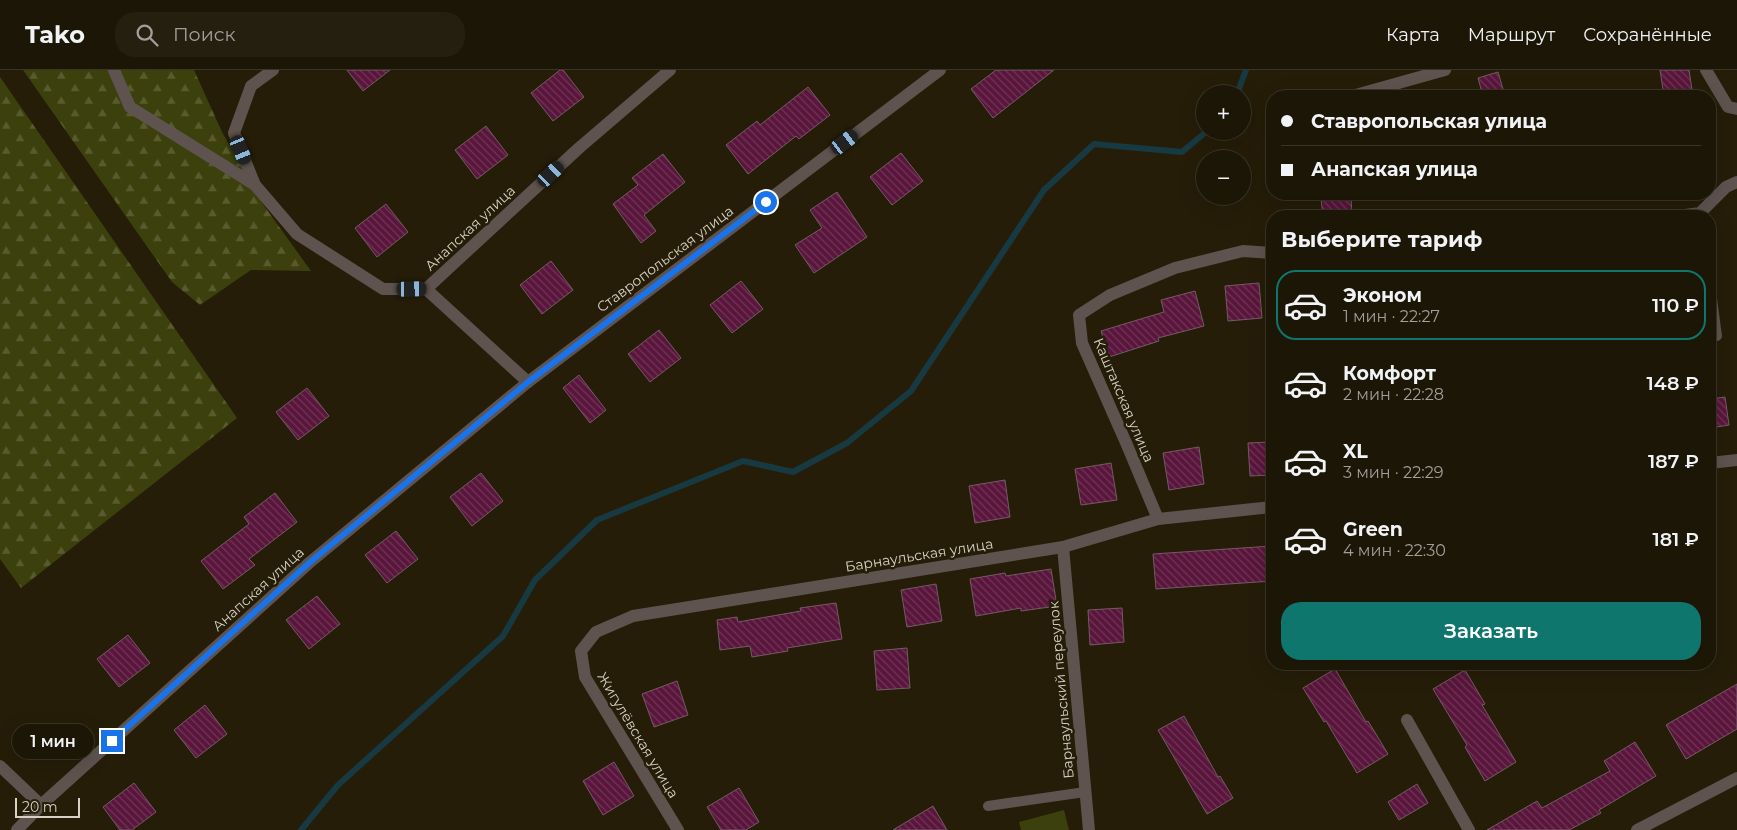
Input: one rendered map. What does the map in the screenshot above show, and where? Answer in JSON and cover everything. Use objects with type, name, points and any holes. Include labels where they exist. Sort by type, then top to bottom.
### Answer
[{"type":"street","points":[[114,70],[130,107],[256,185]]},
{"type":"street","points":[[272,70],[251,86],[234,132],[256,185],[297,234],[383,289],[426,289],[528,382]]},
{"type":"street","name":"Анапская улица","points":[[426,289],[579,148],[670,70]]},
{"type":"street","name":"Ставропольская улица","points":[[528,382],[940,70]]},
{"type":"street","points":[[1373,90],[1445,70]]},
{"type":"street","points":[[1706,70],[1728,106],[1737,109]]},
{"type":"street","points":[[1716,198],[1726,187],[1737,182]]},
{"type":"street","points":[[1705,210],[1714,200]]},
{"type":"street","name":"Каштакская улица","points":[[1158,519],[1121,429],[1082,343],[1079,315],[1110,295],[1175,268],[1243,251],[1266,252]]},
{"type":"street","name":"Анапская улица","points":[[17,830],[41,805],[309,563],[528,382]]},
{"type":"street","points":[[1716,462],[1737,460]]},
{"type":"street","name":"Барнаульская улица","points":[[581,651],[596,632],[633,616],[1064,547],[1158,519],[1266,508]]},
{"type":"street","name":"Барнаульский переулок","points":[[1064,547],[1089,830]]},
{"type":"street","name":"Жигулёвская улица","points":[[581,651],[584,677],[678,830]]},
{"type":"street","points":[[1407,720],[1469,830]]},
{"type":"street","points":[[0,766],[41,805]]},
{"type":"street","points":[[1637,830],[1737,778]]},
{"type":"lane","points":[[1716,323],[1718,336]]},
{"type":"lane","points":[[988,806],[1085,792]]},
{"type":"green space","points":[[23,70],[194,70],[222,132],[262,203],[311,271],[251,270],[200,305],[172,282]]},
{"type":"green space","points":[[0,77],[237,418],[21,588],[0,559]]},
{"type":"green space","points":[[1064,810],[1069,830],[1021,830],[1019,822]]},
{"type":"building","points":[[347,70],[390,70],[363,91]]},
{"type":"building","points":[[560,70],[563,70],[584,97],[553,121],[531,93]]},
{"type":"building","points":[[996,70],[1054,70],[993,118],[971,89]]},
{"type":"building","points":[[1660,70],[1689,70],[1692,90],[1663,90]]},
{"type":"building","points":[[1498,72],[1503,90],[1481,90],[1478,78]]},
{"type":"building","points":[[808,87],[830,115],[799,139],[796,136],[748,174],[726,145],[757,121],[760,125]]},
{"type":"building","points":[[486,126],[508,155],[477,179],[455,150]]},
{"type":"building","points":[[901,153],[923,181],[892,205],[870,177]]},
{"type":"building","points":[[663,154],[685,182],[644,215],[656,231],[641,243],[613,204],[638,185],[632,178]]},
{"type":"building","points":[[837,192],[867,237],[814,273],[795,245],[822,228],[810,210]]},
{"type":"building","points":[[1321,200],[1351,200],[1352,210],[1322,210]]},
{"type":"building","points":[[386,204],[408,232],[377,257],[355,228]]},
{"type":"building","points":[[551,261],[573,290],[542,314],[520,285]]},
{"type":"building","points":[[741,281],[763,309],[732,333],[710,305]]},
{"type":"building","points":[[1259,283],[1262,318],[1228,321],[1225,286]]},
{"type":"building","points":[[1195,291],[1204,326],[1158,338],[1159,341],[1109,357],[1101,331],[1164,312],[1161,300]]},
{"type":"building","points":[[659,330],[681,358],[650,382],[628,354]]},
{"type":"building","points":[[579,375],[606,410],[590,423],[563,388]]},
{"type":"building","points":[[307,388],[329,416],[298,440],[276,412]]},
{"type":"building","points":[[1725,397],[1729,425],[1716,427],[1716,398]]},
{"type":"building","points":[[1266,442],[1266,475],[1250,476],[1248,443]]},
{"type":"building","points":[[1199,447],[1204,484],[1169,490],[1163,453]]},
{"type":"building","points":[[1111,463],[1117,500],[1081,505],[1075,469]]},
{"type":"building","points":[[481,473],[503,501],[472,526],[450,497]]},
{"type":"building","points":[[1005,480],[1010,517],[975,523],[969,486]]},
{"type":"building","points":[[275,493],[297,522],[249,559],[255,565],[223,589],[201,561],[249,524],[244,517]]},
{"type":"building","points":[[396,531],[418,559],[387,583],[365,555]]},
{"type":"building","points":[[1266,546],[1266,581],[1156,589],[1153,554]]},
{"type":"building","points":[[1051,569],[1057,606],[1021,611],[1021,608],[976,616],[970,579],[1005,573],[1006,576]]},
{"type":"building","points":[[936,584],[942,621],[907,627],[901,590]]},
{"type":"building","points":[[317,596],[340,624],[309,649],[286,620]]},
{"type":"building","points":[[836,603],[842,639],[787,648],[788,651],[752,657],[750,646],[720,650],[717,620],[737,617],[738,622],[801,611],[800,608]]},
{"type":"building","points":[[1122,608],[1124,642],[1090,645],[1088,610]]},
{"type":"building","points":[[128,635],[150,663],[119,687],[97,659]]},
{"type":"building","points":[[907,648],[910,688],[877,690],[874,651]]},
{"type":"building","points":[[1336,670],[1366,722],[1368,721],[1388,754],[1357,773],[1326,721],[1324,722],[1303,688]]},
{"type":"building","points":[[1465,670],[1485,704],[1482,705],[1516,762],[1485,781],[1465,747],[1467,745],[1433,689]]},
{"type":"building","points":[[677,681],[688,715],[654,727],[642,694]]},
{"type":"building","points":[[1737,684],[1737,729],[1686,759],[1666,725]]},
{"type":"building","points":[[205,705],[227,734],[196,758],[174,730]]},
{"type":"building","points":[[1184,716],[1218,777],[1220,776],[1233,798],[1207,814],[1158,730]]},
{"type":"building","points":[[1635,742],[1656,776],[1599,810],[1601,813],[1569,830],[1487,830],[1537,801],[1542,808],[1610,771],[1604,761]]},
{"type":"building","points":[[614,762],[634,796],[603,815],[583,781]]},
{"type":"building","points":[[134,783],[156,812],[132,830],[120,830],[103,807]]},
{"type":"building","points":[[1417,784],[1428,803],[1399,820],[1388,802]]},
{"type":"building","points":[[739,788],[759,822],[746,830],[721,830],[707,807]]},
{"type":"building","points":[[933,806],[947,830],[893,830]]},
{"type":"waterway","points":[[1240,85],[1246,70]]},
{"type":"waterway","points":[[301,830],[338,785],[503,636],[535,580],[597,520],[743,461],[793,472],[847,443],[911,391],[1044,190],[1094,144],[1182,152],[1196,140]]},
{"type":"route","points":[[112,741],[309,563],[528,382],[766,202]]}]
